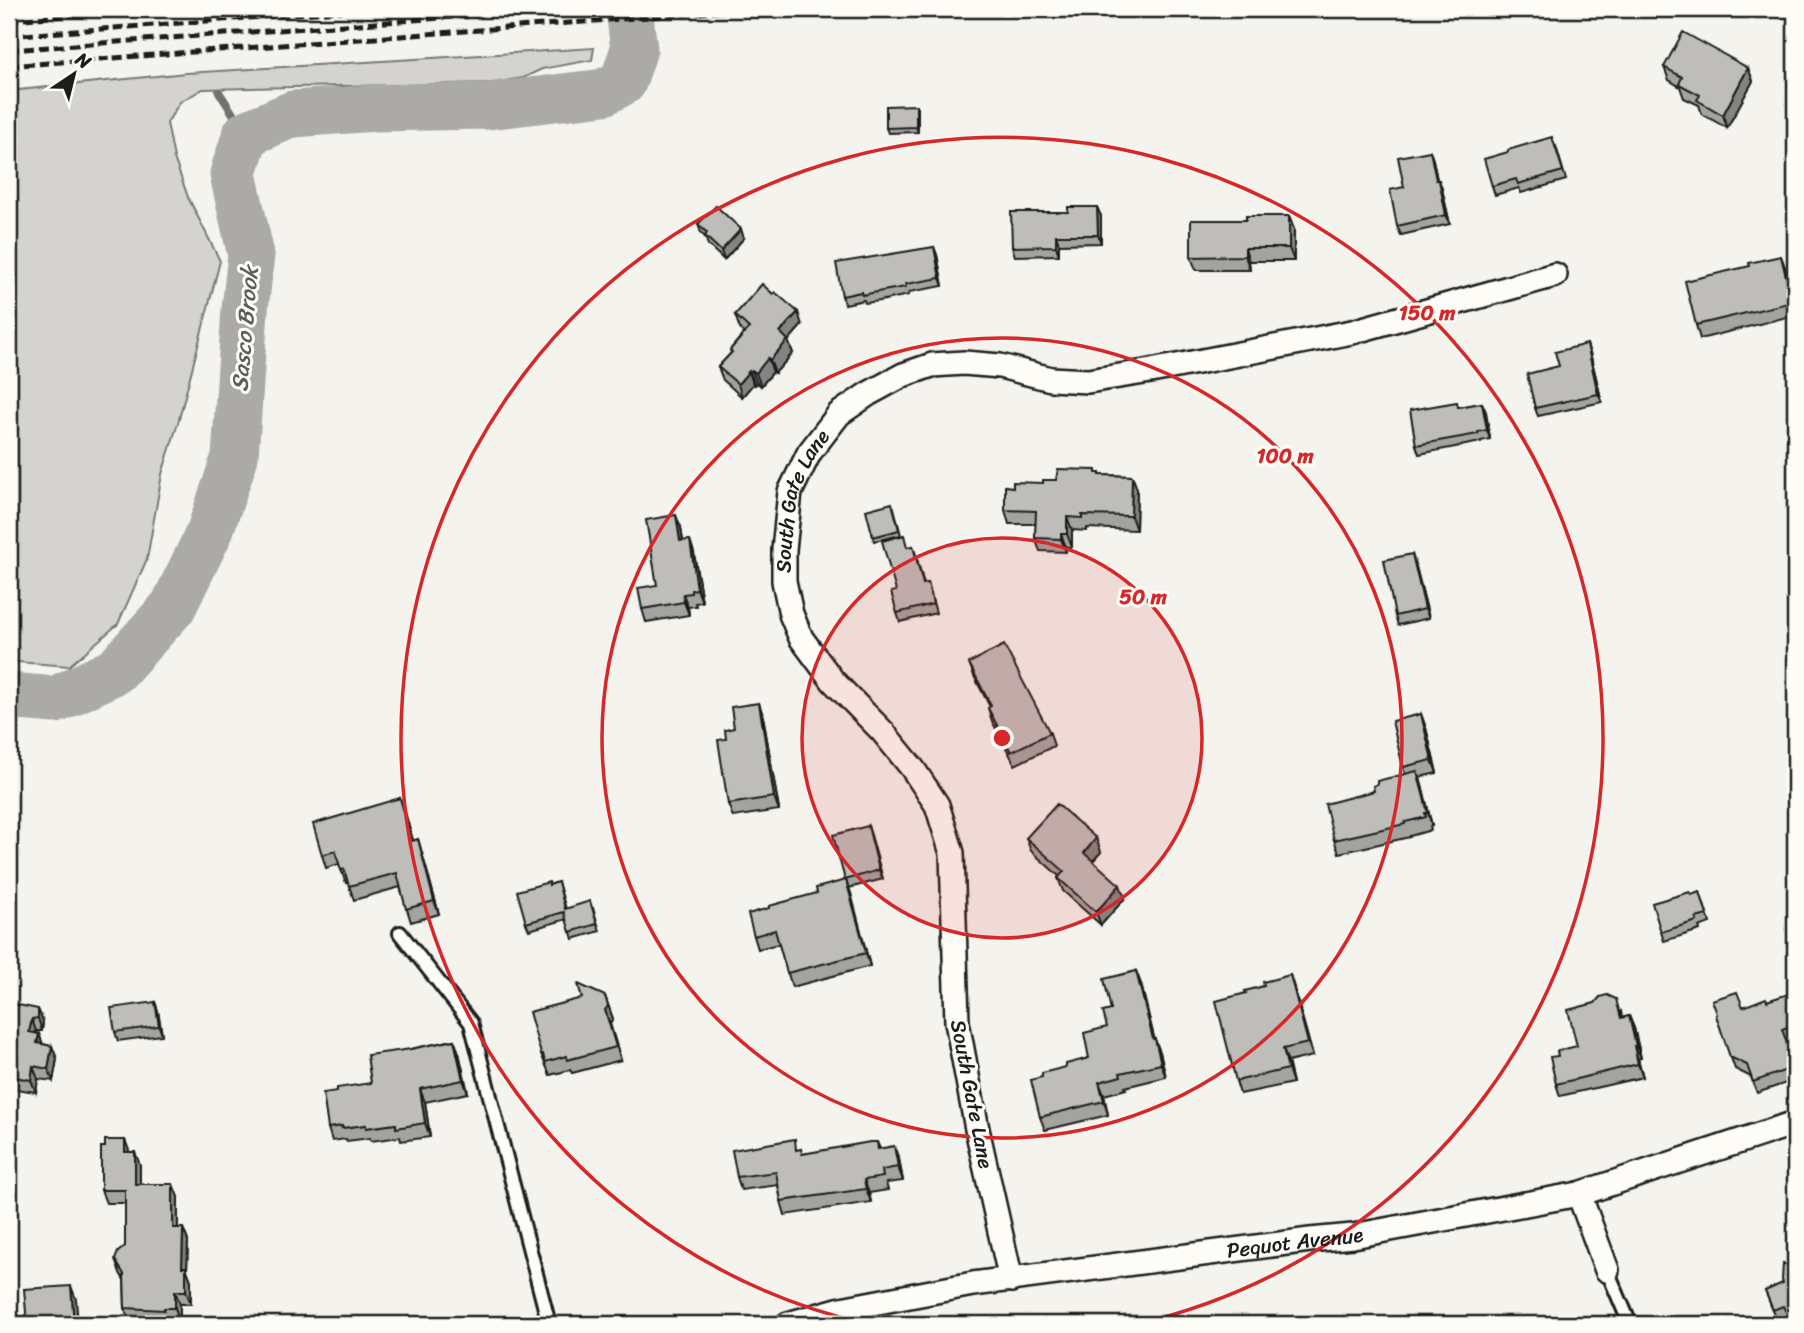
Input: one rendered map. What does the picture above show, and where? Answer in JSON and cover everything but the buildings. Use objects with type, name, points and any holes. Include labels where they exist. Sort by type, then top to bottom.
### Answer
[{"type":"street","name":"South Gate Lane","points":[[1011,1280],[977,1129],[957,1022],[952,853],[937,805],[914,769],[883,732],[833,681],[801,638],[791,614],[784,581],[790,492],[809,453],[839,414],[867,394],[932,365],[964,363],[1000,366],[1051,379],[1088,381],[1352,332],[1555,275]]},
{"type":"street","name":"Pequot Avenue","points":[[788,1324],[841,1309],[972,1284],[1353,1236],[1579,1194],[1795,1123]]},
{"type":"street","points":[[1579,1194],[1607,1270]]},
{"type":"lane","points":[[400,933],[471,1023],[549,1324]]},
{"type":"lane","points":[[1607,1270],[1630,1324]]},
{"type":"shaded area","points":[[594,48],[592,60],[542,69],[523,78],[493,83],[203,89],[180,102],[167,123],[174,158],[188,197],[220,261],[162,474],[147,559],[118,624],[69,666],[9,660],[9,91],[186,73]]},
{"type":"waterway","name":"Sasco Brook","points":[[9,696],[55,700],[115,671],[173,607],[210,531],[235,457],[251,255],[233,174],[246,134],[293,114],[375,108],[488,106],[604,92],[623,82],[634,49],[629,9]]},
{"type":"waterway","points":[[219,92],[246,134]]},
{"type":"railway","points":[[9,20],[158,9]]},
{"type":"railway","points":[[9,36],[367,9]]},
{"type":"railway","points":[[9,50],[562,9]]},
{"type":"railway","points":[[9,66],[752,9]]}]
